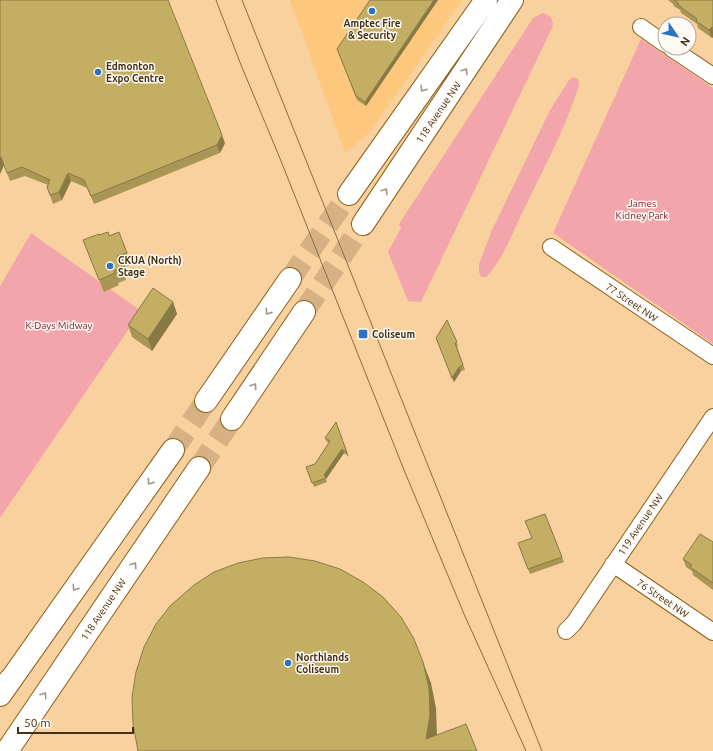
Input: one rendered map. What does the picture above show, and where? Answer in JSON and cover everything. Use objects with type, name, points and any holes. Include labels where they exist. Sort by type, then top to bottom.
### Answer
[{"type":"main road","points":[[349,194],[486,0]]},
{"type":"main road","name":"118 Avenue NW","points":[[363,224],[512,0]]},
{"type":"main road","points":[[206,401],[290,280]]},
{"type":"main road","points":[[232,419],[304,312]]},
{"type":"main road","points":[[3,689],[173,450]]},
{"type":"main road","name":"118 Avenue NW","points":[[7,751],[200,468]]},
{"type":"street","points":[[641,28],[657,39]]},
{"type":"street","points":[[684,56],[713,76]]},
{"type":"street","name":"77 Street NW","points":[[551,247],[713,356]]},
{"type":"street","name":"119 Avenue NW","points":[[566,631],[574,623],[713,417]]},
{"type":"street","name":"76 Street NW","points":[[613,564],[713,632]]},
{"type":"shaded area","points":[[290,0],[462,0],[370,132],[345,153]]},
{"type":"green space","points":[[544,13],[551,17],[553,24],[552,28],[421,302],[408,301],[388,252],[401,228],[399,224],[533,18]]},
{"type":"green space","name":"James Kidney Park","points":[[641,39],[657,50],[657,56],[666,56],[713,88],[713,344],[553,233]]},
{"type":"green space","points":[[573,77],[578,79],[579,85],[574,101],[555,146],[498,262],[486,277],[481,277],[479,272],[479,264],[492,230],[550,110],[569,80]]},
{"type":"green space","name":"K-Days Midway","points":[[31,233],[141,311],[0,518],[0,286]]},
{"type":"building","name":"Edmonton Expo Centre","points":[[0,0],[168,0],[222,135],[217,145],[91,196],[84,180],[68,173],[59,192],[50,195],[47,187],[50,180],[22,167],[7,173],[1,157],[0,159]]},
{"type":"building","points":[[370,0],[434,0],[365,102],[356,96],[337,49]]},
{"type":"building","points":[[674,0],[713,0],[713,28],[712,27],[709,30],[697,22],[697,16],[693,16],[678,5],[679,4]]},
{"type":"building","name":"CKUA (North) Stage","points":[[108,232],[109,236],[119,232],[127,253],[117,256],[122,268],[99,280],[83,240]]},
{"type":"building","points":[[153,288],[173,302],[148,339],[128,325]]},
{"type":"building","points":[[447,320],[457,342],[455,343],[463,365],[459,367],[452,378],[436,338]]},
{"type":"building","points":[[336,422],[347,453],[342,449],[324,475],[326,478],[312,483],[306,467],[315,464],[330,441],[325,438]]},
{"type":"building","points":[[545,514],[562,557],[528,569],[518,543],[532,538],[525,521]]},
{"type":"building","points":[[700,534],[713,542],[713,583],[690,567],[692,565],[683,559]]},
{"type":"building","name":"Northlands Coliseum","points":[[289,557],[315,561],[340,569],[363,582],[383,597],[401,617],[414,639],[423,662],[429,688],[430,715],[426,739],[466,724],[477,751],[138,751],[133,724],[132,697],[136,672],[144,647],[156,624],[170,606],[194,585],[214,572],[238,563],[263,558]]},
{"type":"tunnel","points":[[290,279],[349,194]]},
{"type":"tunnel","points":[[304,312],[363,224]]},
{"type":"tunnel","points":[[173,450],[206,401]]},
{"type":"tunnel","points":[[199,468],[232,419]]},
{"type":"tram line","points":[[216,0],[404,470],[464,614],[526,751]]},
{"type":"tram line","points":[[242,0],[542,751]]},
{"type":"place","name":"Amptec Fire & Security","points":[[372,11]]},
{"type":"place","name":"Edmonton Expo Centre","points":[[98,72]]},
{"type":"place","name":"CKUA (North) Stage","points":[[110,266]]},
{"type":"place","name":"Coliseum","points":[[363,334]]},
{"type":"place","name":"Northlands Coliseum","points":[[288,663]]}]
